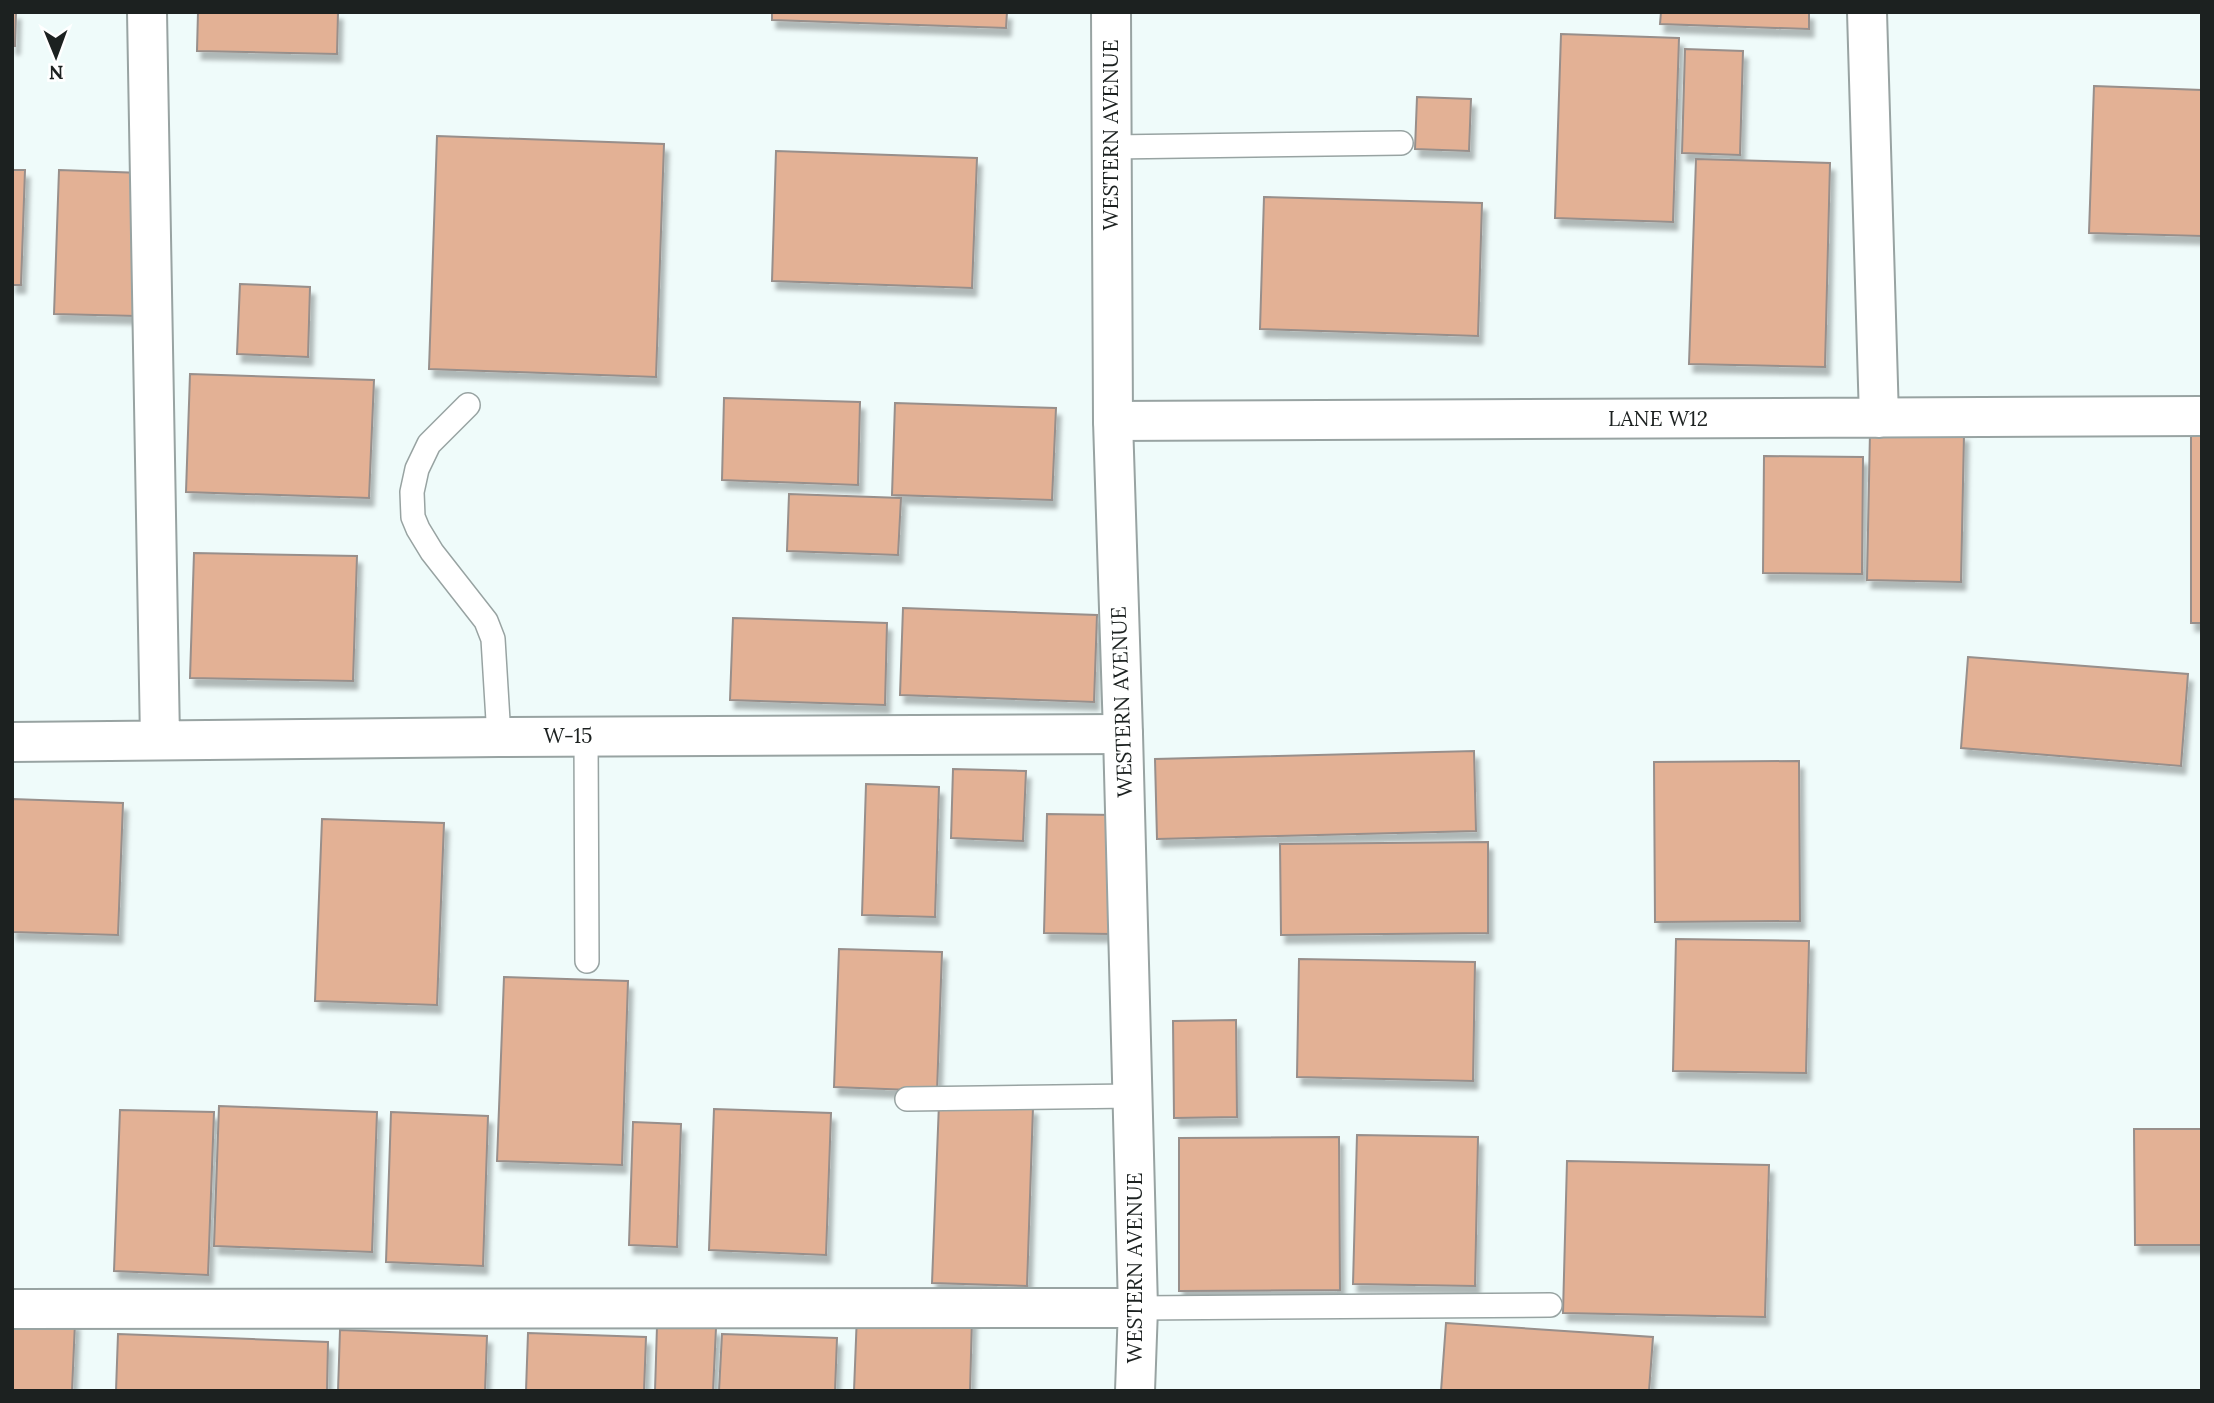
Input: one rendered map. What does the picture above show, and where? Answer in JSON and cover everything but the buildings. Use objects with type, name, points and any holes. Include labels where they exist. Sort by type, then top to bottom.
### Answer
[{"type":"street","points":[[148,12],[160,739]]},
{"type":"street","name":"WESTERN AVENUE","points":[[1111,12],[1113,421],[1124,734],[1138,1308],[1135,1391]]},
{"type":"street","points":[[1867,12],[1879,418]]},
{"type":"street","name":"LANE W12","points":[[1113,421],[2202,416]]},
{"type":"street","name":"W-15","points":[[12,741],[1124,734]]},
{"type":"street","points":[[12,1310],[1138,1308]]},
{"type":"lane","points":[[1111,147],[1401,143]]},
{"type":"lane","points":[[468,405],[429,444],[417,469],[412,492],[413,517],[432,552],[476,606],[490,630],[495,659],[499,737]]},
{"type":"lane","points":[[586,736],[587,961]]},
{"type":"lane","points":[[906,1099],[1133,1096]]},
{"type":"lane","points":[[1138,1308],[1550,1305]]}]
